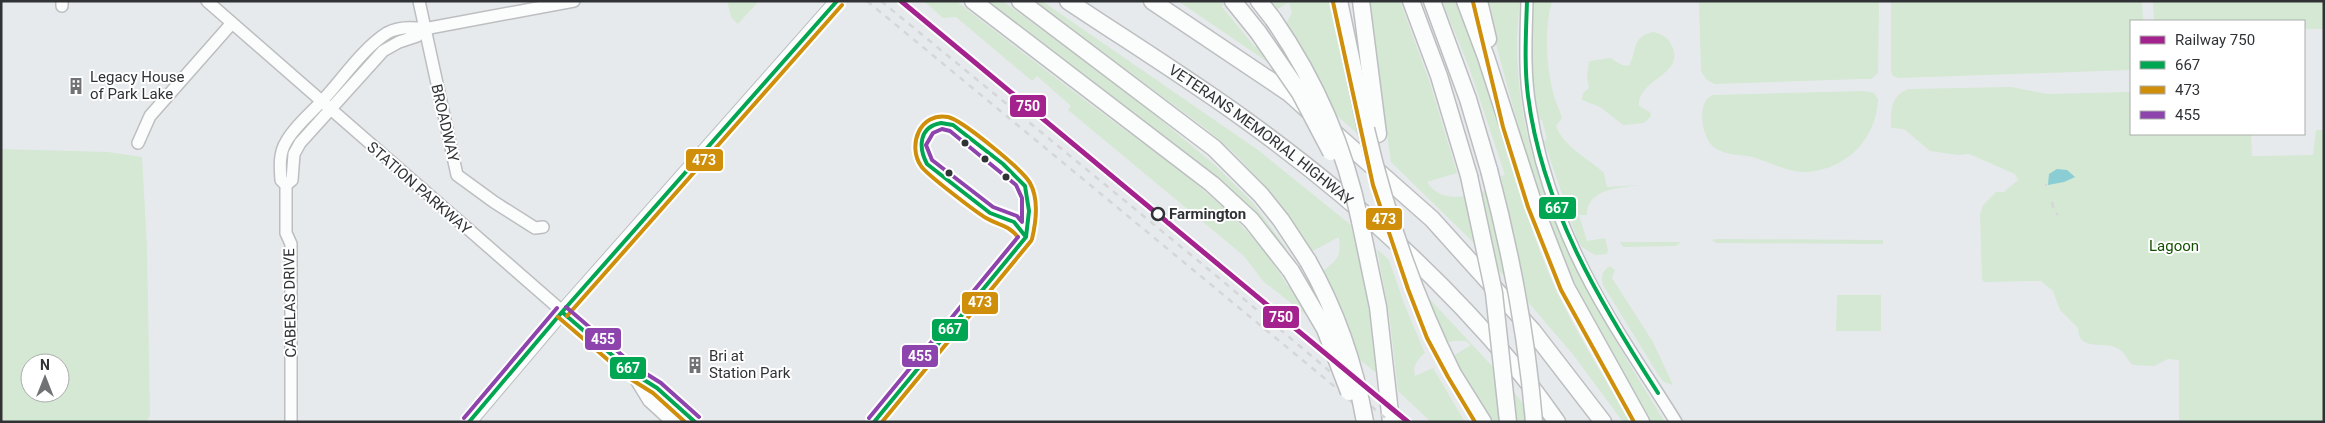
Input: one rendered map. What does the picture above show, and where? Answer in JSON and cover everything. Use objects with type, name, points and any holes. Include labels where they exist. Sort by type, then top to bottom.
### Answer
[{"type":"highway","points":[[973,1],[1212,184],[1251,220],[1291,271],[1308,297],[1331,341],[1348,388],[1357,422]]},
{"type":"highway","points":[[1020,1],[1202,138],[1226,159],[1270,207],[1308,261],[1342,332],[1357,381],[1365,422]]},
{"type":"highway","name":"VETERANS MEMORIAL HIGHWAY","points":[[1068,1],[1247,121],[1344,197],[1422,268],[1467,314],[1516,368],[1558,422]]},
{"type":"highway","points":[[1152,1],[1289,93],[1432,219],[1532,330],[1603,422]]},
{"type":"highway","points":[[1233,1],[1287,72],[1312,114],[1324,137],[1360,221]]},
{"type":"highway","points":[[1259,1],[1298,58],[1325,110],[1351,178],[1380,314],[1391,422]]},
{"type":"highway","points":[[1339,1],[1372,132]]},
{"type":"highway","points":[[1360,1],[1372,132],[1379,184],[1420,304],[1453,374],[1483,422]]},
{"type":"highway","points":[[1411,1],[1439,76],[1469,176],[1495,301],[1508,422]]},
{"type":"highway","points":[[1432,1],[1468,99],[1507,241],[1518,299],[1534,422]]},
{"type":"highway","points":[[1465,1],[1509,126],[1534,206],[1566,287],[1641,422]]},
{"type":"highway","points":[[1479,1],[1509,126]]},
{"type":"main road","points":[[470,422],[562,312],[838,1]]},
{"type":"street","name":"STATION PARKWAY","points":[[208,1],[632,373],[657,388],[695,422]]},
{"type":"street","name":"BROADWAY","points":[[419,1],[457,175],[494,202],[535,228],[543,227]]},
{"type":"street","points":[[424,29],[574,1]]},
{"type":"street","points":[[1527,1],[1525,46],[1530,108],[1541,157],[1554,201],[1598,297],[1676,422]]},
{"type":"street","points":[[138,143],[156,109],[232,23]]},
{"type":"street","name":"CABELAS DRIVE","points":[[290,422],[291,244],[286,233],[286,185],[281,180],[280,165],[285,143],[365,53],[388,32],[410,27],[424,29]]},
{"type":"street","name":"CABELAS DRIVE","points":[[286,185],[292,180],[296,148],[383,51],[398,42],[417,36],[424,29]]},
{"type":"street","points":[[874,422],[1026,237]]},
{"type":"street","name":"STATION PARKWAY","points":[[632,373],[649,401],[672,422]]},
{"type":"green space","points":[[727,1],[755,1],[757,3],[738,24],[731,17]]},
{"type":"green space","points":[[924,1],[956,1],[1177,168],[1228,212],[1251,235],[1271,260],[1288,287],[1292,285],[1311,319],[1263,281],[1244,256],[1068,110],[1071,106],[1037,76],[1032,81],[956,17],[943,18]]},
{"type":"green space","points":[[985,1],[1003,1],[1143,105],[1216,166],[1253,203],[1287,249],[1284,251]]},
{"type":"green space","points":[[1032,1],[1042,1],[1258,150],[1351,225],[1367,290],[1379,375],[1360,360],[1347,324],[1323,271],[1339,253],[1339,237],[1311,252],[1274,196],[1235,154],[1205,128]]},
{"type":"green space","points":[[1178,1],[1221,1],[1224,4],[1222,7],[1255,47],[1258,45],[1272,65]]},
{"type":"green space","points":[[1268,1],[1331,1],[1336,18],[1333,19],[1360,136],[1333,112],[1285,25],[1292,13],[1289,2],[1275,11]]},
{"type":"green space","points":[[1368,1],[1400,1],[1430,83],[1457,173],[1427,182],[1434,190],[1452,197],[1473,194],[1503,185],[1501,176],[1505,175],[1469,67],[1442,1],[1455,1],[1480,66],[1522,199],[1545,264],[1563,305],[1630,422],[1623,422],[1575,357],[1528,302],[1471,240],[1391,162]]},
{"type":"green space","points":[[1485,1],[1520,1],[1517,58],[1523,114],[1537,169],[1556,222],[1580,274],[1607,325],[1665,422],[1651,422],[1593,321],[1561,252],[1524,146]]},
{"type":"green space","points":[[1534,1],[1552,1],[1549,12],[1547,48],[1551,85],[1562,118],[1556,126],[1559,133],[1570,146],[1604,173],[1607,187],[1641,185],[1615,189],[1599,194],[1592,199],[1588,206],[1587,215],[1579,215],[1587,241],[1605,238],[1607,254],[1595,255],[1582,247],[1577,239],[1544,141],[1547,139],[1542,120],[1539,119],[1532,76]]},
{"type":"green space","points":[[1699,1],[1879,1],[1878,73],[1871,79],[1714,84],[1706,79],[1701,71]]},
{"type":"green space","points":[[1891,1],[2142,1],[2143,20],[2130,20],[2130,70],[1899,78],[1893,76],[1891,72]]},
{"type":"green space","points":[[2153,1],[2324,1],[2324,29],[2305,29],[2305,20],[2154,20]]},
{"type":"green space","points":[[1653,32],[1669,40],[1675,56],[1667,71],[1645,89],[1640,97],[1639,106],[1650,112],[1651,116],[1644,123],[1623,125],[1600,107],[1582,100],[1583,93],[1589,88],[1587,77],[1589,61],[1610,58],[1622,65],[1629,66],[1638,40],[1646,34]]},
{"type":"green space","name":"Lagoon","points":[[2011,87],[2047,94],[2130,92],[2130,135],[2251,135],[2252,156],[2313,155],[2316,130],[2324,130],[2324,422],[2179,422],[2179,360],[2168,359],[2154,366],[2133,365],[2117,348],[2087,343],[2079,335],[2078,328],[2060,310],[2053,291],[2041,281],[1984,282],[1982,279],[1980,214],[1983,205],[1996,192],[2004,192],[2018,180],[2015,174],[1969,154],[1957,155],[1930,151],[1904,129],[1891,128],[1892,110],[1895,100],[1898,95],[1909,89]]},
{"type":"green space","points":[[1864,91],[1874,93],[1878,99],[1872,126],[1866,138],[1847,158],[1822,170],[1794,171],[1752,157],[1719,151],[1710,144],[1702,121],[1704,105],[1707,99],[1713,95]]},
{"type":"green space","points":[[1,149],[108,152],[142,157],[147,246],[150,416],[146,422],[1,422]]},
{"type":"green space","points":[[1712,240],[1883,240],[1883,244],[1716,243]]},
{"type":"green space","points":[[1620,242],[1681,242],[1676,246],[1623,247]]},
{"type":"green space","points":[[1377,249],[1389,260],[1405,306],[1425,353],[1416,363],[1414,369],[1415,376],[1433,368],[1465,422],[1431,422],[1398,391],[1390,321]]},
{"type":"green space","points":[[1610,266],[1615,270],[1612,278],[1653,342],[1673,385],[1664,382],[1659,376],[1603,285],[1603,274]]},
{"type":"green space","points":[[1424,293],[1493,367],[1538,422],[1493,422],[1478,401],[1453,356],[1471,345],[1466,341],[1446,343]]},
{"type":"green space","points":[[1837,295],[1881,295],[1881,331],[1836,331]]},
{"type":"water","points":[[2057,169],[2067,170],[2075,177],[2064,182],[2048,185],[2049,174]]},
{"type":"railway","points":[[867,1],[1340,391],[1373,422]]},
{"type":"railway","points":[[881,1],[1213,273],[1390,422]]},
{"type":"railway","points":[[2052,202],[2054,211],[2058,215]]},
{"type":"rail line","name":"750","points":[[901,1],[1408,422]]},
{"type":"transit line","name":"667","points":[[469,422],[562,312],[837,1]]},
{"type":"transit line","name":"667","points":[[1527,1],[1526,61],[1528,96],[1535,137],[1546,176],[1576,251],[1595,288],[1658,393]]},
{"type":"transit line","name":"473","points":[[1333,2],[1373,185],[1408,289],[1427,338],[1475,422]]},
{"type":"transit line","name":"473","points":[[1473,2],[1503,127],[1528,207],[1561,290],[1634,422]]},
{"type":"transit line","name":"473","points":[[567,316],[842,5]]},
{"type":"transit line","name":"473","points":[[1018,237],[1007,227],[986,218],[972,208],[921,166],[915,149],[916,140],[923,125],[938,117],[948,117],[955,120],[992,146],[1025,177],[1033,189],[1036,203],[1032,239]]},
{"type":"transit line","name":"667","points":[[941,123],[953,125],[1003,164],[1025,186],[1029,211],[1026,237],[1014,222],[990,213],[927,164],[922,151],[922,139],[928,129],[941,123]]},
{"type":"transit line","name":"455","points":[[942,129],[950,131],[1016,185],[1022,198],[1022,222],[1017,216],[993,207],[932,160],[926,145],[933,133],[942,129]]},
{"type":"transit line","name":"455","points":[[869,418],[1018,237]]},
{"type":"transit line","name":"667","points":[[874,422],[1026,237]]},
{"type":"transit line","name":"473","points":[[882,422],[1031,241]]},
{"type":"transit line","name":"455","points":[[566,307],[637,368],[661,383],[699,417]]},
{"type":"transit line","name":"455","points":[[464,418],[557,308]]},
{"type":"transit line","name":"667","points":[[562,312],[633,373],[657,388],[695,422]]},
{"type":"transit line","name":"473","points":[[558,317],[629,378],[653,393],[685,422]]},
{"type":"place","name":"Legacy House of Park Lake","points":[[76,86]]},
{"type":"place","name":"Farmington","points":[[1158,214]]},
{"type":"place","name":"Bri at Station Park","points":[[695,365]]}]
